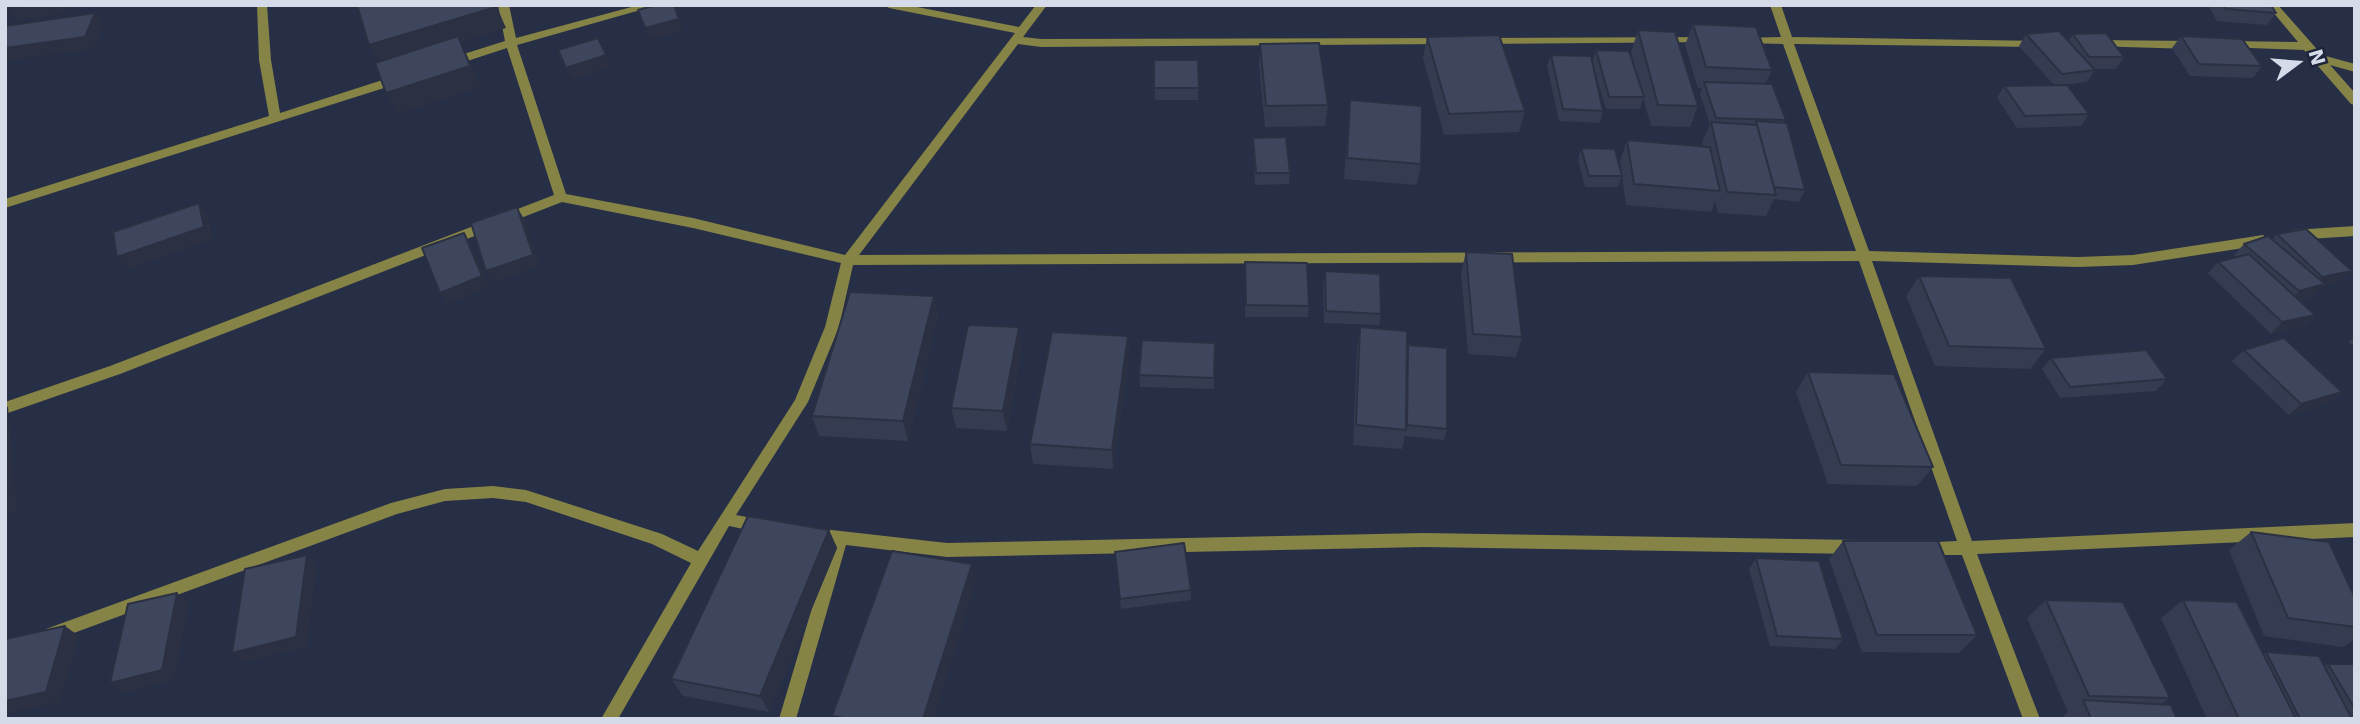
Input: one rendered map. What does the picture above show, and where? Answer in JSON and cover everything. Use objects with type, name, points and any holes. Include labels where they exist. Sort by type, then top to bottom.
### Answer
[{"type":"street","points":[[262,5],[265,60],[275,119]]},
{"type":"street","points":[[503,5],[510,43],[561,197]]},
{"type":"street","points":[[445,64],[510,43],[653,5]]},
{"type":"street","points":[[889,5],[1041,43],[1458,41]]},
{"type":"street","points":[[610,719],[724,519],[801,402],[832,327],[848,260],[1042,5]]},
{"type":"street","points":[[1774,5],[1967,548],[2032,719]]},
{"type":"street","points":[[2272,5],[2355,101]]},
{"type":"street","points":[[1472,41],[1719,40]]},
{"type":"street","points":[[1733,40],[2047,43]]},
{"type":"street","points":[[2088,44],[2306,46]]},
{"type":"street","points":[[2316,58],[2355,68]]},
{"type":"street","points":[[5,204],[406,77]]},
{"type":"street","points":[[5,408],[115,370],[561,197],[693,223],[848,260],[1863,256],[2018,261],[2133,260],[2277,238],[2355,231]]},
{"type":"street","points":[[31,642],[396,508],[445,495],[493,492],[526,496],[657,539],[701,560]]},
{"type":"street","points":[[724,519],[776,528]]},
{"type":"street","points":[[1911,547],[1967,548],[2355,530]]},
{"type":"street","points":[[802,533],[840,540],[947,550],[1424,540],[1869,547]]},
{"type":"street","points":[[787,719],[840,540]]},
{"type":"building","points":[[7,5],[30,5],[5,8]]},
{"type":"building","points":[[357,5],[495,5],[496,7],[369,45]]},
{"type":"building","points":[[656,5],[674,5],[679,19],[645,28],[638,10]]},
{"type":"building","points":[[2224,5],[2271,5],[2276,13],[2226,9]]},
{"type":"building","points":[[95,13],[85,37],[5,48],[5,26]]},
{"type":"building","points":[[1693,24],[1756,27],[1772,70],[1706,67]]},
{"type":"building","points":[[1638,30],[1675,32],[1698,106],[1658,105]]},
{"type":"building","points":[[2059,31],[2095,70],[2062,74],[2026,34]]},
{"type":"building","points":[[2106,33],[2124,57],[2089,57],[2073,34]]},
{"type":"building","points":[[1499,35],[1525,111],[1449,114],[1427,37]]},
{"type":"building","points":[[458,36],[470,66],[386,93],[375,63]]},
{"type":"building","points":[[2181,36],[2242,39],[2262,66],[2199,64]]},
{"type":"building","points":[[598,38],[606,55],[566,68],[558,50]]},
{"type":"building","points":[[1319,43],[1328,105],[1266,106],[1260,44]]},
{"type":"building","points":[[1596,50],[1629,51],[1644,97],[1609,97]]},
{"type":"building","points":[[1551,55],[1591,56],[1603,111],[1563,109]]},
{"type":"building","points":[[1154,60],[1198,60],[1199,88],[1154,88]]},
{"type":"building","points":[[1704,82],[1772,84],[1786,120],[1716,118]]},
{"type":"building","points":[[2067,85],[2089,114],[2025,116],[2004,86]]},
{"type":"building","points":[[1350,100],[1422,106],[1421,164],[1347,158]]},
{"type":"building","points":[[1756,121],[1787,123],[1805,190],[1774,187]]},
{"type":"building","points":[[1711,122],[1757,125],[1776,195],[1727,192]]},
{"type":"building","points":[[1286,137],[1290,173],[1256,173],[1253,138]]},
{"type":"building","points":[[1627,140],[1710,147],[1720,191],[1634,184]]},
{"type":"building","points":[[1581,148],[1615,149],[1622,176],[1589,176]]},
{"type":"building","points":[[199,203],[204,227],[117,257],[113,232]]},
{"type":"building","points":[[517,207],[533,255],[486,271],[471,223]]},
{"type":"building","points":[[2306,229],[2352,271],[2322,277],[2277,234]]},
{"type":"building","points":[[464,233],[482,276],[440,293],[422,248]]},
{"type":"building","points":[[2268,236],[2325,284],[2299,291],[2244,244]]},
{"type":"building","points":[[1466,252],[1512,254],[1522,337],[1473,334]]},
{"type":"building","points":[[2249,254],[2315,315],[2282,322],[2218,262]]},
{"type":"building","points":[[1245,262],[1307,263],[1309,306],[1246,305]]},
{"type":"building","points":[[1325,271],[1380,274],[1381,314],[1326,311]]},
{"type":"building","points":[[1919,276],[2011,278],[2046,349],[1949,346]]},
{"type":"building","points":[[850,292],[934,296],[903,421],[812,416]]},
{"type":"building","points":[[968,325],[1019,327],[1003,411],[951,408]]},
{"type":"building","points":[[1360,327],[1407,331],[1406,430],[1356,425]]},
{"type":"building","points":[[1052,332],[1128,336],[1112,450],[1030,444]]},
{"type":"building","points":[[2284,338],[2342,392],[2301,404],[2244,350]]},
{"type":"building","points":[[1142,340],[1215,343],[1214,378],[1139,375]]},
{"type":"building","points":[[1408,345],[1447,348],[1447,429],[1407,425]]},
{"type":"building","points":[[2146,350],[2167,379],[2070,387],[2051,358]]},
{"type":"building","points":[[1808,372],[1894,374],[1933,467],[1841,465]]},
{"type":"building","points":[[748,516],[829,530],[760,696],[671,679]]},
{"type":"building","points":[[2251,532],[2329,542],[2355,598],[2355,627],[2288,618]]},
{"type":"building","points":[[1843,541],[1938,541],[1977,635],[1877,635]]},
{"type":"building","points":[[1184,543],[1191,590],[1120,599],[1115,552]]},
{"type":"building","points":[[892,551],[972,564],[923,719],[849,719],[832,716]]},
{"type":"building","points":[[307,555],[296,637],[232,653],[245,569]]},
{"type":"building","points":[[1756,558],[1819,561],[1843,639],[1777,636]]},
{"type":"building","points":[[177,593],[162,670],[110,683],[128,604]]},
{"type":"building","points":[[2046,600],[2123,602],[2170,698],[2089,696]]},
{"type":"building","points":[[2183,600],[2237,602],[2296,719],[2239,719]]},
{"type":"building","points":[[65,626],[46,692],[5,701],[5,639]]},
{"type":"building","points":[[2266,652],[2319,656],[2352,719],[2300,719]]},
{"type":"building","points":[[2328,664],[2355,664],[2355,709]]},
{"type":"building","points":[[2083,700],[2171,705],[2177,719],[2091,719]]}]
